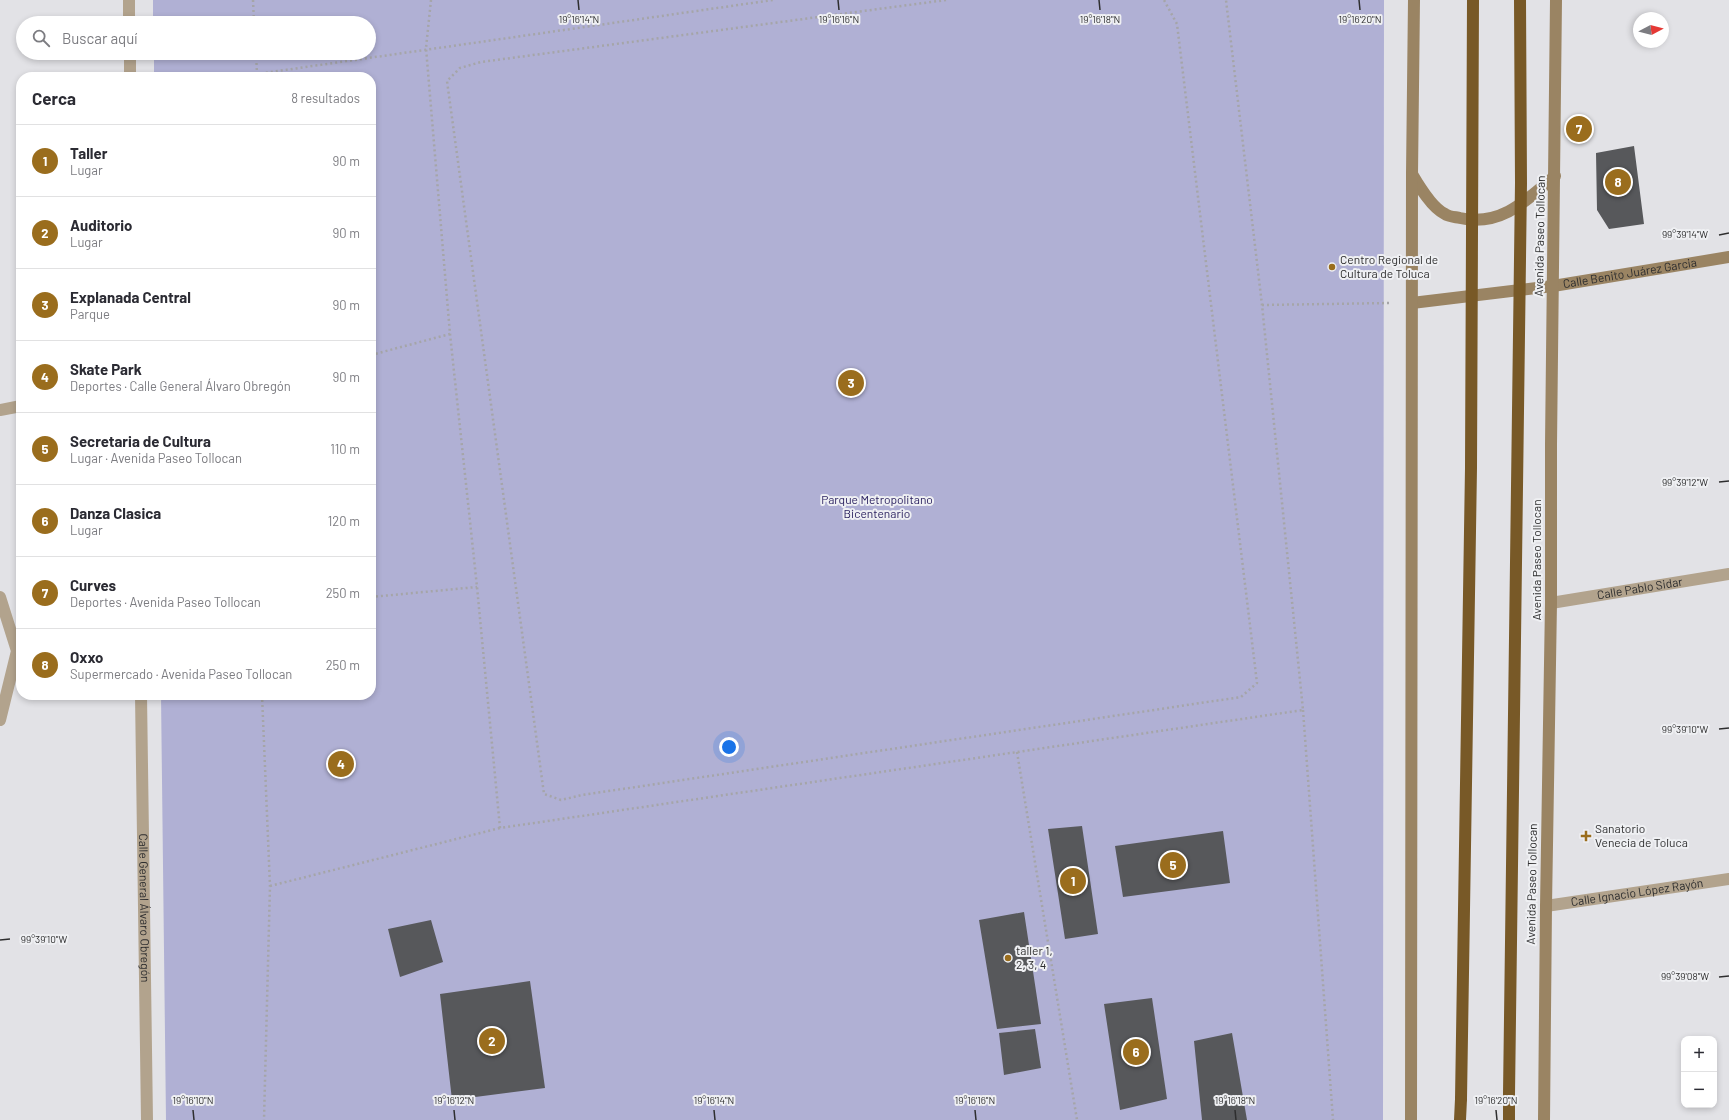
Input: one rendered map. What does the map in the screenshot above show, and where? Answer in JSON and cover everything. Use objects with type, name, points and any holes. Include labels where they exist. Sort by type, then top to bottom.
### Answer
[{"type":"highway","points":[[1460,1120],[1471,460],[1473,0]]},
{"type":"highway","name":"Avenida Paseo Tollocan","points":[[1509,1120],[1521,183],[1520,0]]},
{"type":"main road","points":[[1411,1120],[1412,174],[1414,0]]},
{"type":"main road","name":"Avenida Paseo Tollocan","points":[[1544,1120],[1551,602],[1551,445],[1556,0]]},
{"type":"main road","points":[[1412,174],[1426,196],[1445,214],[1467,219],[1488,218],[1506,213],[1522,204],[1555,176]]},
{"type":"main road","name":"Calle Benito Juárez Garcia","points":[[1412,303],[1553,286],[1729,258]]},
{"type":"street","points":[[128,0],[129,16]]},
{"type":"street","points":[[130,60],[130,72]]},
{"type":"street","points":[[0,410],[16,407]]},
{"type":"street","name":"Calle Pablo Sidar","points":[[1551,602],[1729,574]]},
{"type":"street","points":[[0,597],[16,648]]},
{"type":"street","points":[[0,720],[16,655]]},
{"type":"street","name":"Calle General Álvaro Obregón","points":[[141,700],[147,1120]]},
{"type":"street","name":"Calle Ignacio López Rayón","points":[[1546,906],[1729,879]]},
{"type":"path","points":[[253,0],[254,16]]},
{"type":"path","points":[[431,0],[426,48],[450,334],[477,587],[500,828]]},
{"type":"path","points":[[376,56],[773,0]]},
{"type":"path","points":[[946,0],[481,62],[460,68],[447,81],[544,794],[561,800],[598,793],[1241,697],[1257,683],[1177,24],[1164,0]]},
{"type":"path","points":[[1226,0],[1262,305],[1303,710],[1333,1120]]},
{"type":"path","points":[[256,60],[257,72]]},
{"type":"path","points":[[276,72],[351,60]]},
{"type":"path","points":[[1262,305],[1412,303]]},
{"type":"path","points":[[376,354],[450,334]]},
{"type":"path","points":[[376,597],[477,587]]},
{"type":"path","points":[[262,700],[270,886],[264,1120]]},
{"type":"path","points":[[270,886],[500,828],[1303,710]]},
{"type":"path","points":[[1017,752],[1077,1120]]},
{"type":"green space","name":"Parque Metropolitano Bicentenario","points":[[153,0],[1384,0],[1383,1120],[166,1120],[161,700],[376,700],[376,72],[154,72],[154,60],[376,60],[376,16],[153,16]]},
{"type":"building","points":[[1634,146],[1644,224],[1609,229],[1597,210],[1596,153]]},
{"type":"building","points":[[1082,826],[1098,934],[1065,939],[1048,829]]},
{"type":"building","points":[[1223,831],[1230,883],[1123,897],[1115,846]]},
{"type":"building","name":"taller 1, 2, 3, 4","points":[[1024,912],[1041,1024],[997,1029],[979,920]]},
{"type":"building","points":[[431,920],[443,962],[400,977],[388,929]]},
{"type":"building","points":[[530,981],[545,1088],[452,1100],[440,994]]},
{"type":"building","points":[[1152,998],[1167,1099],[1120,1110],[1104,1004]]},
{"type":"building","points":[[1035,1029],[1041,1068],[1004,1075],[999,1033]]},
{"type":"building","points":[[1232,1033],[1247,1120],[1202,1120],[1194,1041]]},
{"type":"place","name":"Curves","points":[[1579,129]]},
{"type":"place","name":"Oxxo","points":[[1618,182]]},
{"type":"place","name":"Centro Regional de Cultura de Toluca","points":[[1332,267]]},
{"type":"place","name":"Explanada Central","points":[[851,383]]},
{"type":"place","name":"Skate Park","points":[[341,764]]},
{"type":"place","name":"Sanatorio Venecia de Toluca","points":[[1586,836]]},
{"type":"place","name":"Secretaria de Cultura","points":[[1173,865]]},
{"type":"place","name":"Taller","points":[[1073,881]]},
{"type":"place","name":"taller 1, 2, 3, 4","points":[[1008,958]]},
{"type":"place","name":"Auditorio","points":[[492,1041]]},
{"type":"place","name":"Danza Clasica","points":[[1136,1052]]}]
